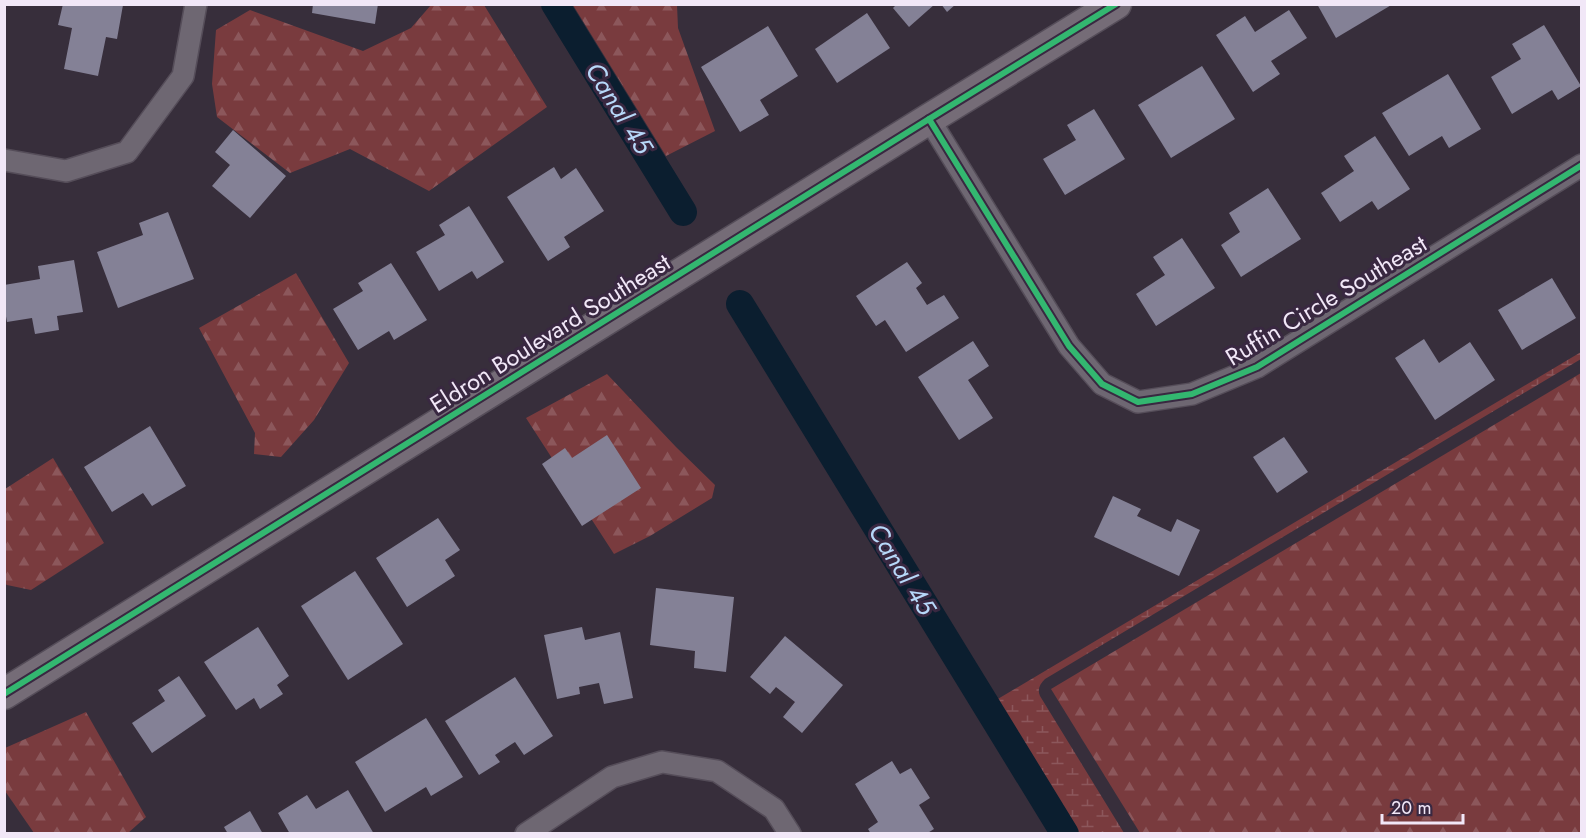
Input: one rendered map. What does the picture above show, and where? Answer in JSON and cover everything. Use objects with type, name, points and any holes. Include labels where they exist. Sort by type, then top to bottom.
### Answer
[{"type":"street","points":[[4,160],[66,171],[127,152],[183,76],[196,4]]},
{"type":"street","name":"Eldron Boulevard Southeast","points":[[4,694],[1116,4]]},
{"type":"street","name":"Ruffin Circle Southeast","points":[[929,119],[1069,346],[1102,384],[1138,402],[1192,394],[1257,367],[1581,165]]},
{"type":"street","points":[[526,834],[612,777],[662,762],[717,771],[774,809],[789,834]]},
{"type":"green space","points":[[431,5],[484,5],[547,107],[429,191],[350,149],[290,173],[217,117],[212,84],[216,30],[250,10],[363,51],[411,28]]},
{"type":"green space","points":[[573,5],[677,5],[678,28],[715,131],[666,156]]},
{"type":"green space","points":[[296,273],[349,363],[314,420],[281,457],[254,454],[255,433],[199,328]]},
{"type":"green space","points":[[1581,352],[1581,359],[1045,679],[1039,687],[1040,696],[1124,833],[1068,833],[991,703]]},
{"type":"green space","points":[[1581,373],[1581,833],[1140,833],[1051,689]]},
{"type":"green space","points":[[607,374],[715,485],[712,498],[650,536],[614,554],[526,418]]},
{"type":"green space","points":[[53,458],[104,543],[31,590],[7,585],[4,583],[5,489]]},
{"type":"green space","points":[[86,712],[146,817],[128,833],[34,833],[5,791],[5,748]]},
{"type":"building","points":[[63,4],[123,5],[117,39],[106,37],[98,76],[64,69],[72,28],[58,25]]},
{"type":"building","points":[[313,4],[378,4],[375,24],[312,13]]},
{"type":"building","points":[[897,4],[935,4],[909,27],[893,8]]},
{"type":"building","points":[[941,4],[956,4],[947,12]]},
{"type":"building","points":[[1317,4],[1393,4],[1336,38]]},
{"type":"building","points":[[1289,10],[1307,38],[1271,61],[1280,74],[1253,92],[1216,35],[1245,16],[1255,32]]},
{"type":"building","points":[[867,13],[890,48],[837,83],[815,49]]},
{"type":"building","points":[[1544,25],[1581,86],[1558,100],[1552,90],[1512,114],[1491,77],[1521,59],[1512,44]]},
{"type":"building","points":[[768,26],[798,76],[760,100],[769,115],[740,132],[701,67]]},
{"type":"building","points":[[1202,66],[1235,119],[1171,158],[1138,105]]},
{"type":"building","points":[[1448,74],[1481,129],[1449,148],[1442,136],[1409,156],[1382,113]]},
{"type":"building","points":[[1094,109],[1125,159],[1065,195],[1043,159],[1076,140],[1067,125]]},
{"type":"building","points":[[233,130],[286,176],[250,218],[212,186],[230,165],[215,152]]},
{"type":"building","points":[[1375,136],[1410,189],[1378,210],[1372,201],[1340,222],[1321,193],[1354,171],[1344,156]]},
{"type":"building","points":[[554,167],[561,179],[576,168],[604,211],[564,237],[570,247],[548,261],[507,197]]},
{"type":"building","points":[[1268,188],[1301,239],[1241,277],[1221,245],[1240,232],[1229,213]]},
{"type":"building","points":[[469,206],[504,262],[477,279],[472,271],[439,291],[416,252],[445,235],[439,225]]},
{"type":"building","points":[[168,212],[194,279],[118,308],[97,252],[143,235],[139,223]]},
{"type":"building","points":[[1182,238],[1215,288],[1156,326],[1136,294],[1165,275],[1153,257]]},
{"type":"building","points":[[74,260],[83,312],[57,316],[59,330],[35,334],[32,318],[7,322],[4,285],[40,279],[38,266]]},
{"type":"building","points":[[907,262],[922,283],[916,288],[927,305],[944,295],[959,318],[906,352],[885,320],[876,326],[856,296]]},
{"type":"building","points":[[391,263],[427,320],[394,340],[389,331],[358,350],[333,309],[363,291],[358,283]]},
{"type":"building","points":[[1552,278],[1576,318],[1522,350],[1498,310]]},
{"type":"building","points":[[1424,339],[1439,363],[1470,342],[1495,380],[1435,420],[1395,358]]},
{"type":"building","points":[[973,341],[989,366],[968,380],[993,418],[959,440],[918,377]]},
{"type":"building","points":[[150,426],[186,486],[152,506],[143,493],[112,512],[84,467]]},
{"type":"building","points":[[607,435],[641,488],[582,526],[542,464],[565,448],[572,458]]},
{"type":"building","points":[[1284,437],[1308,472],[1277,493],[1253,457]]},
{"type":"building","points":[[1113,496],[1141,509],[1137,516],[1171,532],[1177,519],[1200,530],[1179,576],[1094,537]]},
{"type":"building","points":[[438,518],[460,550],[445,560],[455,576],[407,607],[376,558]]},
{"type":"building","points":[[355,571],[403,644],[348,680],[301,606]]},
{"type":"building","points":[[656,588],[734,597],[726,672],[694,668],[695,651],[650,645]]},
{"type":"building","points":[[258,627],[289,676],[277,685],[283,694],[260,709],[254,698],[236,710],[204,662]]},
{"type":"building","points":[[582,627],[585,640],[620,632],[633,698],[604,704],[599,683],[579,687],[580,694],[557,699],[544,635]]},
{"type":"building","points":[[785,636],[843,685],[802,733],[783,717],[795,702],[776,687],[770,694],[750,677]]},
{"type":"building","points":[[179,676],[206,716],[152,753],[132,723],[165,701],[158,690]]},
{"type":"building","points":[[515,677],[553,736],[524,755],[515,742],[495,755],[500,762],[479,775],[445,721]]},
{"type":"building","points":[[426,718],[463,777],[431,796],[426,787],[385,812],[355,762]]},
{"type":"building","points":[[892,761],[900,774],[911,768],[930,798],[919,805],[934,829],[926,834],[871,834],[868,829],[878,822],[855,784]]},
{"type":"building","points":[[348,790],[374,834],[290,834],[278,813],[307,795],[316,809]]},
{"type":"building","points":[[250,811],[263,834],[228,834],[224,827]]},
{"type":"waterway","name":"Canal 45","points":[[555,4],[683,212]]},
{"type":"waterway","name":"Canal 45","points":[[740,304],[1065,834]]},
{"type":"cycle path","points":[[4,694],[1116,4]]},
{"type":"cycle path","points":[[929,119],[1069,346],[1102,384],[1138,402],[1192,394],[1257,367],[1582,165]]}]
